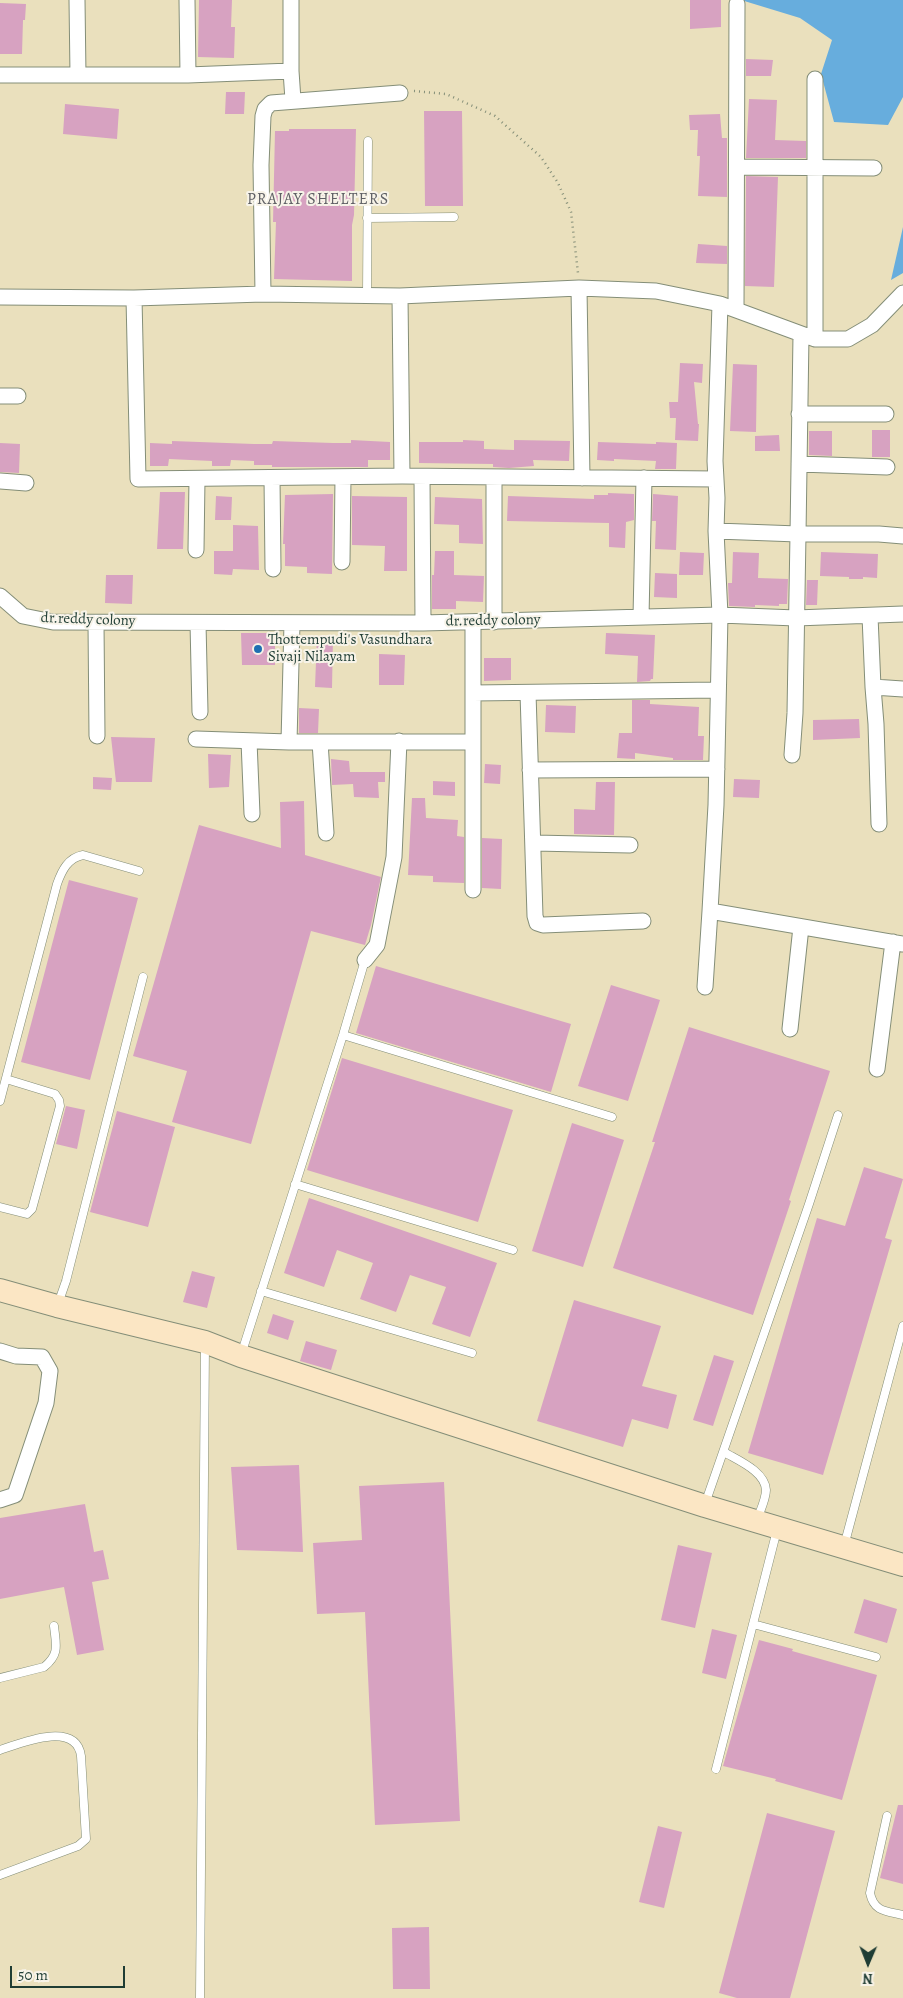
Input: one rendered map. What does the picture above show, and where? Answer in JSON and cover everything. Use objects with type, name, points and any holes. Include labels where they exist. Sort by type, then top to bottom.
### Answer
[{"type":"street","points":[[77,0],[78,75]]},
{"type":"street","points":[[187,0],[188,75]]},
{"type":"street","points":[[291,0],[293,100]]},
{"type":"street","points":[[736,309],[737,4]]},
{"type":"street","points":[[0,75],[188,75],[291,71]]},
{"type":"street","points":[[792,755],[799,414],[808,337],[815,167],[815,79]]},
{"type":"street","points":[[263,294],[261,165],[265,109],[271,103],[293,100],[400,93]]},
{"type":"street","points":[[736,167],[874,168]]},
{"type":"street","points":[[580,288],[582,478]]},
{"type":"street","points":[[0,297],[134,298],[263,294],[400,296],[580,288],[656,291],[720,304],[808,337],[848,339],[872,325],[903,293]]},
{"type":"street","points":[[400,296],[402,476]]},
{"type":"street","points":[[134,298],[138,478],[402,476],[716,479]]},
{"type":"street","points":[[705,987],[717,768],[720,615],[716,531],[716,479],[720,304]]},
{"type":"street","points":[[0,396],[18,396]]},
{"type":"street","points":[[799,414],[886,414]]},
{"type":"street","points":[[798,464],[887,467]]},
{"type":"street","points":[[342,562],[343,477]]},
{"type":"street","points":[[422,477],[423,623]]},
{"type":"street","points":[[494,477],[494,622]]},
{"type":"street","points":[[272,478],[273,569]]},
{"type":"street","points":[[641,617],[644,478]]},
{"type":"street","points":[[196,550],[197,479]]},
{"type":"street","points":[[0,481],[26,483]]},
{"type":"street","points":[[716,531],[903,536]]},
{"type":"street","name":"dr.reddy colony","points":[[0,596],[23,616],[53,622],[423,623],[720,615],[796,618],[903,614]]},
{"type":"street","points":[[870,616],[879,824]]},
{"type":"street","points":[[96,622],[97,736]]},
{"type":"street","points":[[473,622],[473,890]]},
{"type":"street","points":[[198,623],[200,712]]},
{"type":"street","points":[[289,742],[292,623]]},
{"type":"street","points":[[873,687],[903,689]]},
{"type":"street","points":[[473,692],[718,690]]},
{"type":"street","points":[[528,693],[535,916],[537,923],[543,926],[643,921]]},
{"type":"street","points":[[196,739],[289,742],[473,742]]},
{"type":"street","points":[[249,741],[252,814]]},
{"type":"street","points":[[365,960],[377,945],[394,857],[399,741]]},
{"type":"street","points":[[320,742],[326,833]]},
{"type":"street","points":[[530,770],[717,768]]},
{"type":"street","points":[[534,843],[630,845]]},
{"type":"street","points":[[710,911],[898,943],[877,1070]]},
{"type":"street","points":[[790,1029],[801,927]]},
{"type":"street","points":[[0,1290],[205,1342],[241,1356],[705,1506],[903,1565]]},
{"type":"street","points":[[0,1351],[16,1356],[42,1357],[50,1371],[46,1403],[14,1495],[0,1500]]},
{"type":"lane","points":[[367,295],[368,141]]},
{"type":"lane","points":[[367,218],[454,217]]},
{"type":"lane","points":[[0,1101],[57,884],[64,868],[76,856],[83,855],[139,871]]},
{"type":"lane","points":[[241,1356],[365,960]]},
{"type":"lane","points":[[57,1306],[66,1281],[143,977]]},
{"type":"lane","points":[[343,1035],[612,1117]]},
{"type":"lane","points":[[0,1207],[27,1214],[32,1209],[60,1106],[55,1094],[6,1079]]},
{"type":"lane","points":[[705,1506],[838,1115]]},
{"type":"lane","points":[[295,1184],[513,1250]]},
{"type":"lane","points":[[261,1291],[472,1353]]},
{"type":"lane","points":[[843,1548],[903,1326]]},
{"type":"lane","points":[[200,1998],[205,1342]]},
{"type":"lane","points":[[716,1769],[753,1624],[767,1525],[766,1489],[761,1477],[751,1468],[724,1452]]},
{"type":"lane","points":[[753,1624],[876,1657]]},
{"type":"lane","points":[[0,1678],[44,1667],[49,1663],[56,1649],[54,1626]]},
{"type":"lane","points":[[0,1750],[36,1738],[64,1736],[74,1740],[80,1746],[86,1826],[86,1839],[78,1846],[0,1875]]},
{"type":"lane","points":[[886,1816],[870,1893],[872,1902],[879,1909],[903,1916]]},
{"type":"path","points":[[400,93],[410,90],[446,94],[495,116],[541,158],[558,183],[571,212],[580,288]]},
{"type":"water","points":[[741,0],[903,0],[903,97],[888,125],[834,122],[821,74],[832,40],[800,18]]},
{"type":"water","points":[[903,227],[903,273],[891,280]]},
{"type":"building","points":[[199,0],[232,0],[231,27],[235,27],[234,58],[198,57]]},
{"type":"building","points":[[690,0],[721,0],[721,27],[690,29]]},
{"type":"building","points":[[0,3],[26,4],[25,20],[23,20],[22,54],[0,54]]},
{"type":"building","points":[[746,59],[773,60],[771,76],[746,76]]},
{"type":"building","points":[[226,92],[245,92],[244,114],[225,114]]},
{"type":"building","points":[[749,99],[777,100],[775,140],[806,141],[806,158],[746,158]]},
{"type":"building","points":[[65,104],[119,109],[117,139],[63,134]]},
{"type":"building","points":[[424,111],[462,111],[463,206],[425,206]]},
{"type":"building","points":[[720,114],[722,138],[727,138],[727,197],[698,196],[700,156],[697,156],[698,130],[690,130],[689,115]]},
{"type":"building","points":[[289,129],[356,129],[352,281],[274,279],[276,222],[273,222],[275,131],[289,131]]},
{"type":"building","points":[[746,176],[778,177],[774,287],[745,286]]},
{"type":"building","points":[[698,244],[727,246],[727,264],[696,263]]},
{"type":"building","points":[[680,363],[703,364],[702,383],[694,382],[699,424],[698,441],[675,440],[676,418],[670,418],[669,402],[678,402]]},
{"type":"building","points":[[733,364],[757,365],[756,432],[730,431]]},
{"type":"building","points":[[872,430],[890,430],[890,457],[872,457]]},
{"type":"building","points":[[809,431],[832,431],[832,456],[809,455]]},
{"type":"building","points":[[779,435],[780,451],[755,451],[755,436]]},
{"type":"building","points":[[351,440],[390,442],[390,460],[368,460],[368,467],[272,467],[272,465],[254,465],[254,461],[231,460],[230,466],[212,466],[212,461],[169,459],[168,466],[150,466],[150,443],[172,444],[172,441],[272,444],[273,441],[351,443]]},
{"type":"building","points":[[463,440],[484,441],[484,449],[514,450],[514,440],[570,441],[569,461],[533,460],[534,466],[509,468],[493,467],[493,464],[419,463],[419,442],[463,442]]},
{"type":"building","points":[[598,442],[677,443],[676,469],[655,469],[656,461],[597,460]]},
{"type":"building","points":[[0,443],[20,444],[19,473],[0,472]]},
{"type":"building","points":[[160,492],[185,492],[183,549],[157,549]]},
{"type":"building","points":[[608,493],[634,494],[634,520],[626,522],[625,548],[609,547],[609,523],[507,521],[508,496],[594,499],[594,495],[608,495]]},
{"type":"building","points":[[333,494],[332,574],[307,573],[307,567],[285,566],[285,544],[283,544],[285,495]]},
{"type":"building","points":[[653,494],[678,496],[676,550],[655,549],[656,521],[652,521]]},
{"type":"building","points":[[216,496],[232,497],[231,520],[215,520]]},
{"type":"building","points":[[352,496],[407,497],[407,571],[384,571],[385,546],[352,545]]},
{"type":"building","points":[[435,497],[482,499],[483,544],[459,543],[459,525],[434,524]]},
{"type":"building","points":[[233,525],[258,526],[259,570],[233,569],[232,575],[214,574],[214,551],[233,551]]},
{"type":"building","points":[[435,551],[454,551],[454,575],[484,576],[483,602],[456,601],[456,609],[432,609],[432,575],[434,575]]},
{"type":"building","points":[[680,552],[704,553],[703,575],[679,575]]},
{"type":"building","points":[[733,552],[759,553],[758,578],[788,579],[787,604],[779,604],[779,606],[755,605],[755,607],[729,606],[728,583],[732,583]]},
{"type":"building","points":[[821,552],[878,554],[877,578],[849,579],[849,577],[820,576]]},
{"type":"building","points":[[655,573],[677,574],[677,598],[654,597]]},
{"type":"building","points":[[106,575],[133,575],[132,604],[105,603]]},
{"type":"building","points":[[807,580],[818,580],[817,605],[806,605]]},
{"type":"building","name":"Thottempudi's Vasundhara Sivaji Nilayam","points":[[241,633],[275,633],[275,665],[242,665]]},
{"type":"building","points":[[606,633],[655,635],[653,679],[637,682],[638,656],[605,654]]},
{"type":"building","points":[[317,636],[333,637],[332,688],[315,687]]},
{"type":"building","points":[[379,654],[405,655],[404,685],[379,685]]},
{"type":"building","points":[[484,658],[511,658],[511,680],[484,681]]},
{"type":"building","points":[[632,700],[650,700],[650,704],[699,707],[698,736],[704,736],[703,760],[673,760],[673,758],[635,753],[635,759],[617,758],[619,733],[632,733]]},
{"type":"building","points":[[546,705],[576,706],[575,733],[545,732]]},
{"type":"building","points":[[299,708],[319,709],[318,733],[299,733]]},
{"type":"building","points":[[859,719],[860,738],[813,740],[813,720]]},
{"type":"building","points":[[111,737],[155,738],[152,782],[116,782]]},
{"type":"building","points":[[208,754],[231,755],[229,787],[209,788]]},
{"type":"building","points":[[331,759],[349,761],[350,772],[385,772],[385,782],[378,782],[379,798],[354,797],[353,784],[332,785]]},
{"type":"building","points":[[485,764],[501,765],[500,784],[484,783]]},
{"type":"building","points":[[93,777],[112,778],[111,790],[93,789]]},
{"type":"building","points":[[734,779],[760,780],[759,798],[733,797]]},
{"type":"building","points":[[433,781],[455,782],[455,796],[433,795]]},
{"type":"building","points":[[596,782],[615,782],[614,835],[574,834],[574,809],[595,810]]},
{"type":"building","points":[[412,798],[425,798],[426,818],[458,820],[457,836],[464,837],[464,883],[433,882],[433,876],[408,875]]},
{"type":"building","points":[[304,801],[305,855],[381,877],[365,945],[311,931],[251,1144],[172,1122],[187,1071],[133,1056],[199,825],[281,848],[280,802]]},
{"type":"building","points":[[482,838],[502,839],[501,889],[482,888]]},
{"type":"building","points":[[69,880],[138,898],[90,1080],[21,1062]]},
{"type":"building","points":[[376,966],[571,1024],[551,1092],[356,1033]]},
{"type":"building","points":[[611,985],[660,1000],[628,1101],[578,1086]]},
{"type":"building","points":[[689,1027],[830,1071],[789,1200],[791,1201],[753,1315],[613,1268],[655,1142],[652,1142]]},
{"type":"building","points":[[342,1058],[513,1110],[478,1222],[307,1170]]},
{"type":"building","points":[[66,1106],[85,1110],[77,1149],[56,1144]]},
{"type":"building","points":[[117,1111],[175,1127],[148,1227],[90,1212]]},
{"type":"building","points":[[572,1123],[624,1140],[583,1267],[532,1251]]},
{"type":"building","points":[[864,1167],[903,1179],[885,1238],[892,1240],[823,1475],[748,1453],[817,1218],[845,1226]]},
{"type":"building","points":[[309,1198],[497,1263],[470,1337],[432,1324],[446,1287],[410,1275],[396,1312],[360,1299],[373,1263],[337,1250],[324,1287],[284,1273]]},
{"type":"building","points":[[192,1271],[215,1277],[207,1308],[183,1302]]},
{"type":"building","points":[[574,1300],[661,1326],[642,1386],[677,1395],[668,1429],[632,1419],[623,1447],[537,1421]]},
{"type":"building","points":[[273,1314],[294,1321],[288,1340],[267,1333]]},
{"type":"building","points":[[306,1341],[337,1350],[331,1370],[300,1361]]},
{"type":"building","points":[[714,1355],[734,1361],[713,1426],[693,1420]]},
{"type":"building","points":[[299,1465],[303,1552],[237,1550],[231,1467]]},
{"type":"building","points":[[444,1482],[460,1821],[375,1825],[365,1612],[317,1614],[313,1543],[362,1540],[359,1486]]},
{"type":"building","points":[[85,1504],[94,1552],[103,1550],[109,1579],[92,1582],[104,1650],[77,1655],[64,1587],[0,1599],[0,1518]]},
{"type":"building","points":[[678,1545],[712,1553],[695,1628],[661,1620]]},
{"type":"building","points":[[864,1599],[897,1609],[887,1643],[854,1633]]},
{"type":"building","points":[[712,1629],[737,1635],[726,1679],[702,1673]]},
{"type":"building","points":[[759,1640],[877,1675],[842,1800],[775,1781],[776,1779],[723,1766]]},
{"type":"building","points":[[898,1805],[903,1805],[903,1884],[880,1878]]},
{"type":"building","points":[[767,1813],[835,1831],[790,1998],[737,1998],[719,1993]]},
{"type":"building","points":[[658,1826],[682,1832],[664,1908],[639,1902]]},
{"type":"building","points":[[429,1927],[430,1989],[393,1989],[392,1928]]},
{"type":"place","name":"Thottempudi's Vasundhara Sivaji Nilayam","points":[[258,649]]},
{"type":"district","name":"PRAJAY SHELTERS","points":[[318,200]]}]
